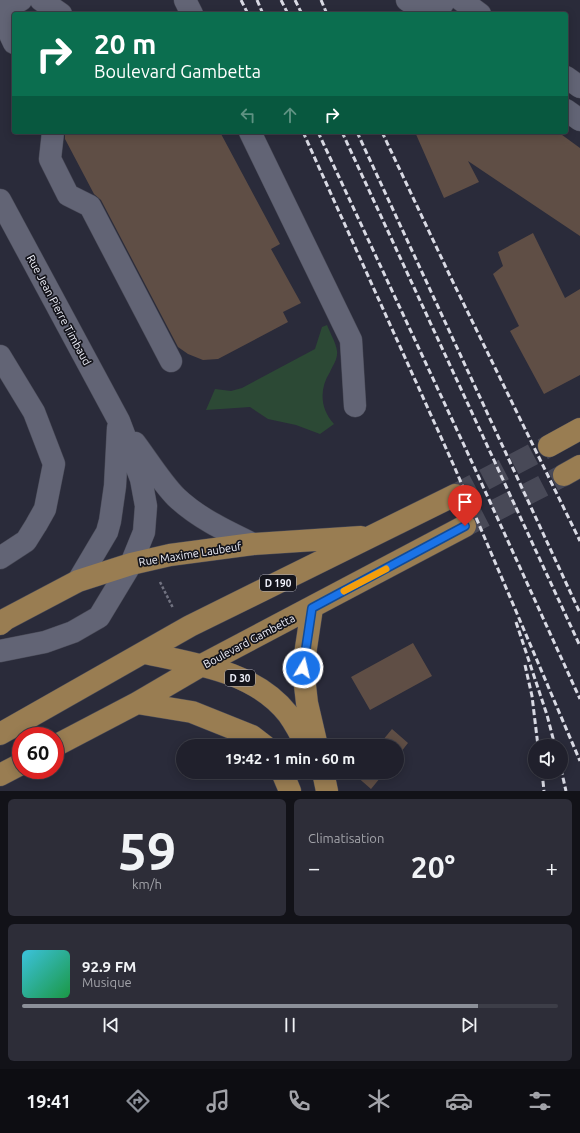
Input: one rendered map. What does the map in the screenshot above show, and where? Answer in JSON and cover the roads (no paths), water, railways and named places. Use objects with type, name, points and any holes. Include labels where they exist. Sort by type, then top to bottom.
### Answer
[{"type":"main road","points":[[549,446],[580,429]]},
{"type":"main road","name":"D 190","points":[[0,734],[145,653],[190,626],[455,495]]},
{"type":"main road","name":"Boulevard Gambetta","points":[[64,741],[137,703],[202,665],[465,526]]},
{"type":"main road","name":"Rue Maxime Laubeuf","points":[[0,624],[6,619],[78,581],[131,564],[170,555],[253,544],[370,537]]},
{"type":"main road","points":[[312,608],[303,668],[307,703],[315,739]]},
{"type":"main road","name":"D 30","points":[[145,653],[202,665],[239,678],[267,693],[288,714],[302,739]]},
{"type":"main road","points":[[137,703],[192,712],[252,736],[256,739]]},
{"type":"main road","points":[[0,775],[12,769]]},
{"type":"main road","points":[[285,779],[290,791]]},
{"type":"street","points":[[12,39],[0,12],[21,0]]},
{"type":"street","points":[[41,0],[57,12]]},
{"type":"street","points":[[186,0],[191,12]]},
{"type":"street","points":[[420,8],[441,6],[445,0]]},
{"type":"street","points":[[461,0],[477,12]]},
{"type":"street","points":[[568,111],[580,120]]},
{"type":"street","points":[[53,134],[50,159],[68,195],[90,206],[171,361]]},
{"type":"street","points":[[251,134],[351,340],[355,406]]},
{"type":"street","name":"Rue Jean Pierre Timbaud","points":[[0,200],[119,421],[141,479],[146,506],[144,532],[131,564],[99,617],[74,632],[45,642],[0,651]]},
{"type":"street","points":[[0,356],[34,412],[54,464],[45,509],[36,525],[26,541],[0,558]]},
{"type":"street","points":[[78,581],[107,532],[110,522],[115,486],[119,421]]},
{"type":"street","name":"Rue Jean Pierre Timbaud","points":[[119,421],[175,496],[189,508],[218,527],[253,544]]},
{"type":"tunnel","points":[[455,495],[549,446]]},
{"type":"tunnel","points":[[465,526],[564,475]]},
{"type":"railway","points":[[241,0],[247,12]]},
{"type":"railway","points":[[257,0],[262,12]]},
{"type":"railway","points":[[281,0],[287,12]]},
{"type":"railway","points":[[295,0],[301,12]]},
{"type":"railway","points":[[321,0],[326,12]]},
{"type":"railway","points":[[304,134],[454,466],[580,761]]},
{"type":"railway","points":[[319,134],[470,458],[580,699]]},
{"type":"railway","points":[[343,134],[580,646]]},
{"type":"railway","points":[[358,134],[580,613]]},
{"type":"railway","points":[[383,134],[451,278],[580,541]]},
{"type":"railway","points":[[516,622],[547,715],[553,739]]},
{"type":"railway","points":[[525,665],[532,696],[537,739]]},
{"type":"railway","points":[[543,779],[544,791]]},
{"type":"railway","points":[[563,779],[566,791]]}]
